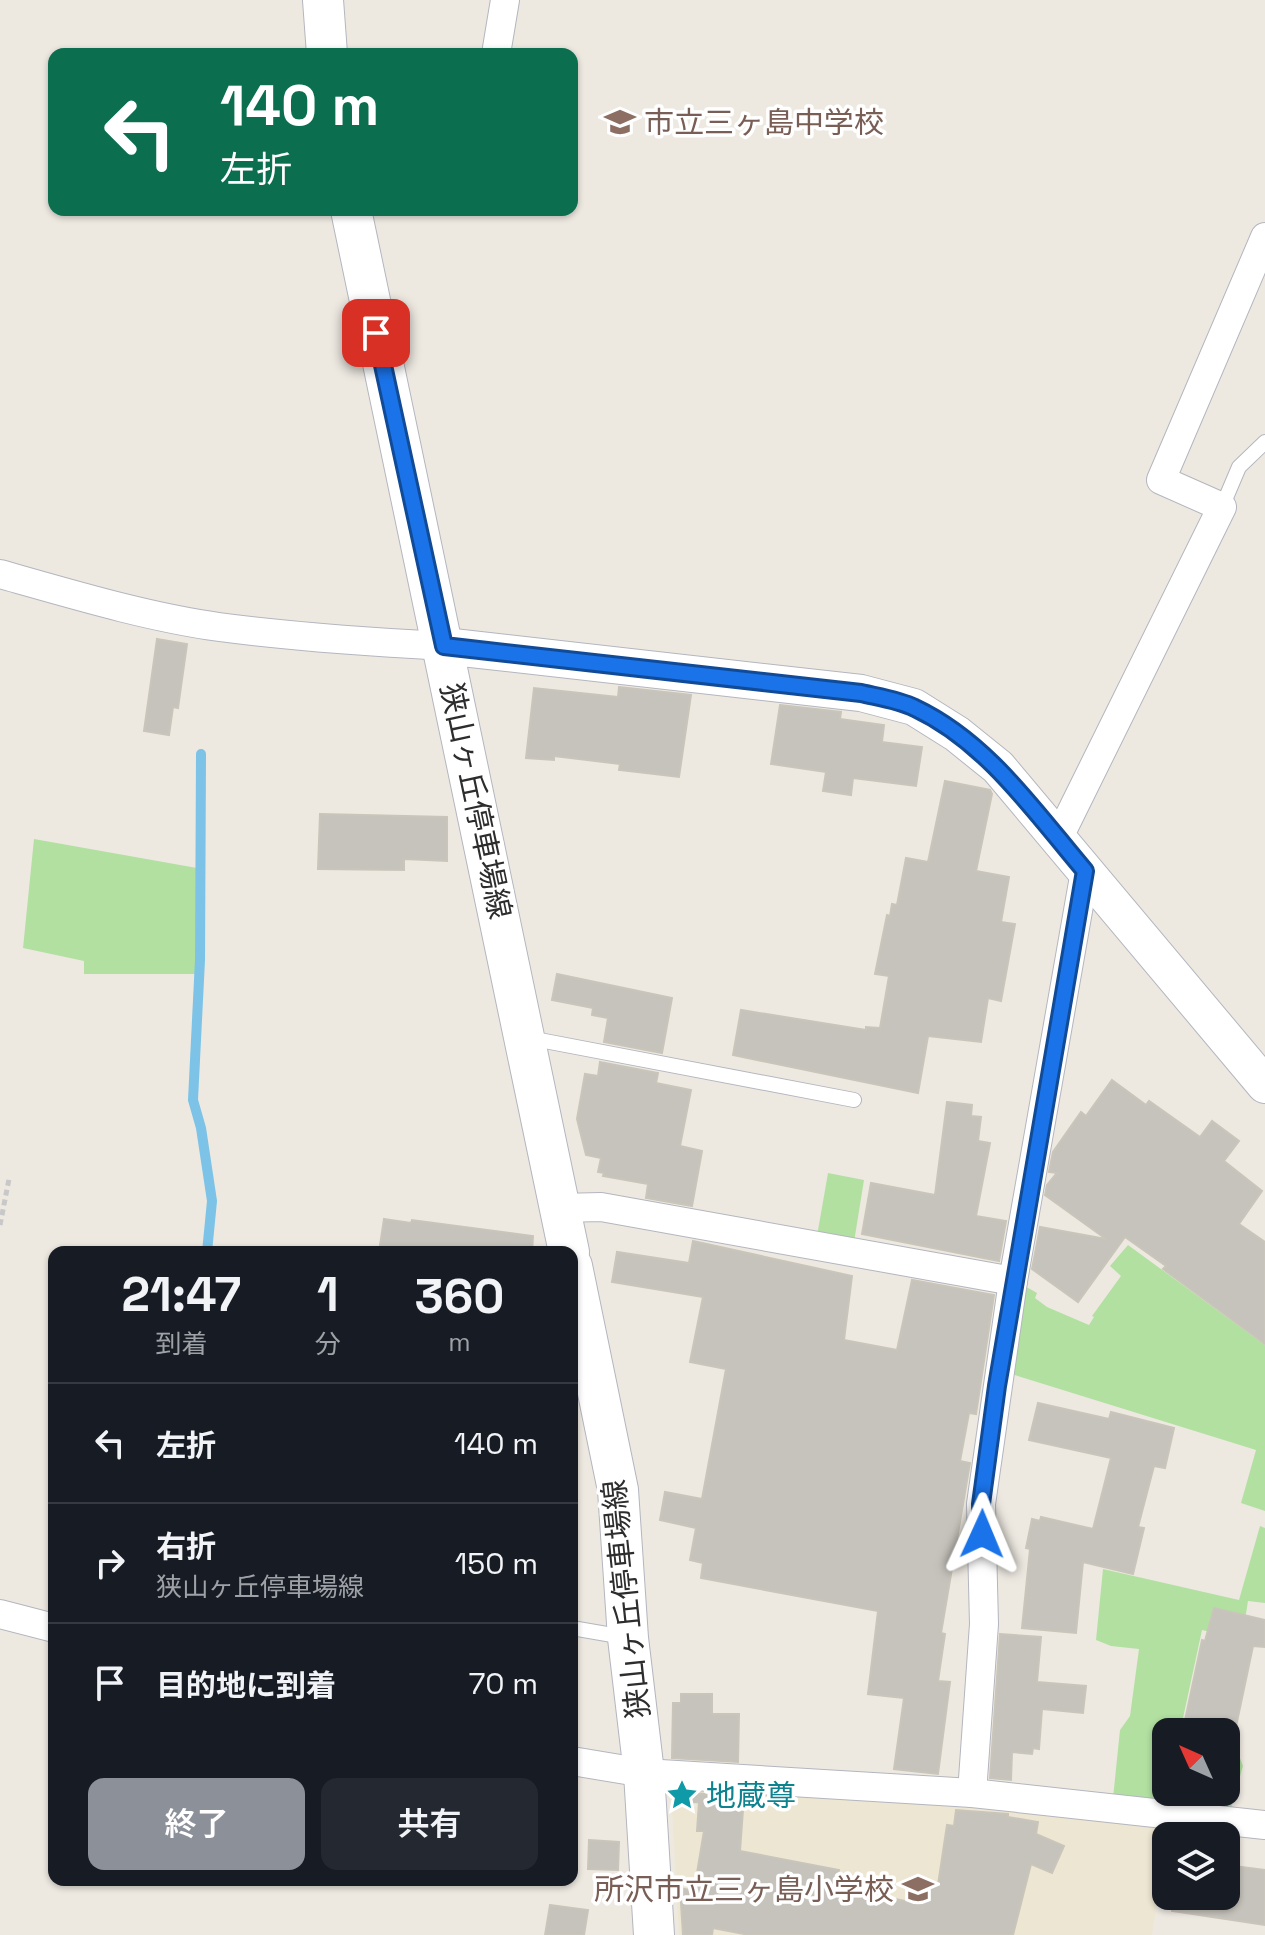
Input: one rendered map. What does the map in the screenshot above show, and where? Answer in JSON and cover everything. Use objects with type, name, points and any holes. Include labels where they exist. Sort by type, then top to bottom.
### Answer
[{"type":"main road","points":[[323,0],[327,48]]},
{"type":"main road","name":"狭山ヶ丘停車場線","points":[[352,216],[568,1246]]},
{"type":"main road","name":"狭山ヶ丘停車場線","points":[[578,1304],[591,1386],[618,1490],[628,1638],[644,1773],[654,1935]]},
{"type":"street","points":[[497,48],[505,0]]},
{"type":"street","points":[[1058,839],[1222,507],[1161,480],[1265,237]]},
{"type":"street","points":[[0,574],[71,594],[217,626],[364,642],[444,646],[861,693],[914,707],[957,734],[998,767],[1265,1085]]},
{"type":"street","points":[[972,1793],[984,1624],[981,1504],[1013,1281],[1085,871]]},
{"type":"street","points":[[560,1208],[601,1207],[1013,1281]]},
{"type":"street","points":[[0,1614],[48,1626]]},
{"type":"street","points":[[578,1762],[644,1773],[972,1793],[1265,1825]]},
{"type":"lane","points":[[1222,507],[1239,467],[1265,442]]},
{"type":"lane","points":[[525,1037],[854,1100]]},
{"type":"lane","points":[[578,1629],[628,1638]]},
{"type":"path","points":[[0,1225],[9,1179]]},
{"type":"shaded area","name":"所沢市立三ヶ島小学校","points":[[697,1782],[1152,1822],[1152,1910],[1156,1910],[1152,1935],[679,1935],[672,1809],[696,1807]]},
{"type":"green space","points":[[34,839],[197,868],[195,974],[84,974],[84,961],[23,948]]},
{"type":"green space","points":[[828,1173],[864,1180],[854,1242],[817,1236]]},
{"type":"green space","points":[[1128,1245],[1265,1345],[1265,1511],[1241,1503],[1256,1450],[1008,1373],[1023,1285],[1037,1293],[1035,1298],[1047,1307],[1089,1325],[1092,1316],[1121,1276],[1110,1266]]},
{"type":"green space","points":[[1260,1526],[1265,1528],[1265,1603],[1248,1601],[1242,1639],[1202,1630],[1183,1718],[1152,1718],[1152,1802],[1113,1798],[1120,1730],[1130,1716],[1139,1649],[1111,1646],[1096,1640],[1103,1569],[1239,1600]]},
{"type":"green space","points":[[1185,1806],[1231,1806],[1230,1811]]},
{"type":"building","points":[[157,639],[187,644],[178,708],[173,707],[169,735],[144,731]]},
{"type":"building","points":[[619,687],[691,695],[679,777],[619,770],[620,764],[554,756],[554,760],[526,758],[534,688],[618,697]]},
{"type":"building","points":[[780,705],[841,712],[840,719],[884,725],[882,742],[922,747],[916,786],[853,778],[851,795],[823,791],[826,772],[771,764]]},
{"type":"building","points":[[945,781],[990,790],[992,794],[976,871],[1009,877],[1001,922],[1015,924],[1001,1001],[988,998],[981,1042],[928,1036],[918,1093],[733,1055],[741,1010],[866,1030],[866,1027],[880,1028],[889,976],[875,974],[887,915],[890,916],[892,904],[897,905],[906,858],[928,862]]},
{"type":"building","points":[[320,814],[447,817],[447,861],[404,859],[404,870],[318,869]]},
{"type":"building","points":[[557,974],[672,998],[662,1053],[604,1042],[608,1018],[592,1015],[593,1008],[552,1000]]},
{"type":"building","points":[[600,1062],[658,1073],[656,1083],[691,1090],[680,1146],[702,1151],[692,1206],[646,1198],[648,1184],[603,1176],[604,1173],[598,1172],[601,1158],[586,1155],[577,1119],[585,1074],[598,1076]]},
{"type":"building","points":[[1112,1080],[1146,1105],[1149,1101],[1200,1137],[1212,1121],[1239,1141],[1224,1161],[1262,1191],[1239,1224],[1265,1242],[1265,1344],[1125,1237],[1078,1302],[1032,1269],[1040,1227],[1106,1239],[1045,1195],[1047,1185],[1057,1173],[1049,1172],[1053,1152],[1081,1112],[1086,1116]]},
{"type":"building","points":[[947,1102],[972,1105],[971,1116],[981,1117],[978,1141],[990,1143],[976,1216],[1006,1221],[999,1261],[862,1234],[871,1183],[935,1195]]},
{"type":"building","points":[[384,1219],[533,1236],[532,1246],[380,1246]]},
{"type":"building","points":[[693,1241],[852,1276],[844,1340],[897,1350],[912,1280],[994,1295],[976,1414],[969,1413],[960,1461],[970,1463],[941,1633],[945,1634],[938,1681],[950,1682],[938,1774],[894,1769],[904,1698],[868,1694],[878,1611],[701,1578],[703,1563],[690,1560],[696,1528],[660,1520],[665,1492],[702,1499],[726,1369],[690,1362],[703,1297],[612,1282],[617,1252],[689,1263]]},
{"type":"building","points":[[1038,1403],[1109,1419],[1111,1412],[1174,1428],[1165,1468],[1154,1466],[1138,1527],[1144,1528],[1133,1574],[1083,1562],[1076,1633],[1022,1628],[1030,1549],[1026,1548],[1032,1519],[1040,1521],[1041,1517],[1093,1529],[1111,1458],[1029,1440]]},
{"type":"building","points":[[1214,1608],[1265,1620],[1265,1647],[1253,1646],[1238,1718],[1185,1718],[1202,1640],[1205,1641]]},
{"type":"building","points":[[1000,1634],[1041,1637],[1037,1682],[1086,1686],[1083,1713],[1042,1709],[1039,1749],[1033,1748],[1032,1754],[1012,1752],[1011,1780],[990,1778]]},
{"type":"building","points":[[681,1694],[712,1694],[712,1714],[739,1714],[738,1762],[672,1758],[673,1703],[681,1703]]},
{"type":"building","points":[[672,1792],[744,1796],[740,1851],[839,1870],[836,1887],[915,1903],[919,1880],[938,1885],[947,1825],[954,1826],[956,1810],[1008,1814],[1008,1817],[1038,1822],[1036,1834],[1064,1846],[1052,1873],[1031,1864],[1013,1935],[749,1935],[713,1928],[712,1935],[683,1935],[680,1888],[694,1891],[704,1831],[697,1831],[699,1802],[673,1803]]},
{"type":"building","points":[[589,1840],[619,1842],[618,1870],[588,1869]]},
{"type":"building","points":[[1240,1867],[1265,1870],[1265,1925],[1172,1911],[1240,1910]]},
{"type":"building","points":[[550,1905],[588,1910],[584,1935],[545,1935]]},
{"type":"waterway","points":[[201,754],[200,960],[193,1100],[201,1128],[212,1201],[208,1246]]},
{"type":"place","name":"市立三ヶ島中学校","points":[[620,122]]},
{"type":"place","name":"地蔵尊","points":[[682,1795]]},
{"type":"place","name":"所沢市立三ヶ島小学校","points":[[918,1889]]},
{"type":"route","points":[[376,333],[444,646],[861,693],[914,707],[957,734],[998,767],[1085,871],[1013,1281],[981,1504],[982,1534]]}]
